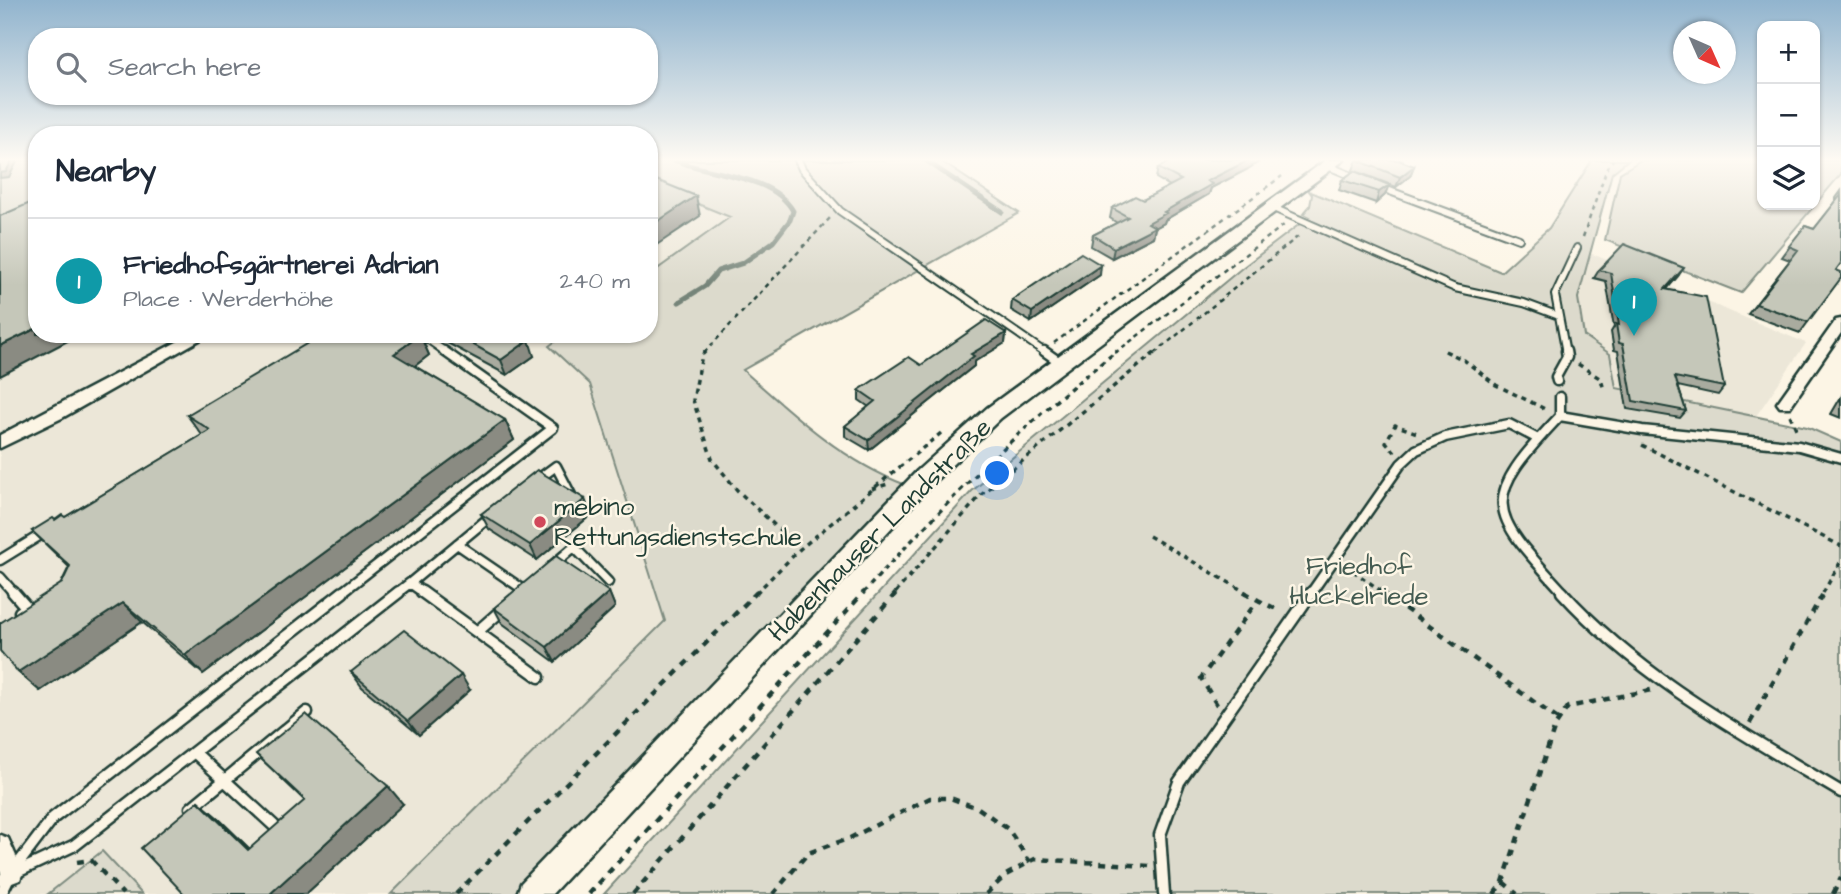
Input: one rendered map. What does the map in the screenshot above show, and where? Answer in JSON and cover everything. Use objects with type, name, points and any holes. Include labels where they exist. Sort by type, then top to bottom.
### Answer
[{"type":"street","name":"Habenhauser Landstraße","points":[[533,894],[925,477],[994,413],[1279,202]]},
{"type":"street","points":[[1785,403],[1841,323]]},
{"type":"street","points":[[0,442],[187,343]]},
{"type":"street","points":[[0,847],[6,876]]},
{"type":"lane","points":[[832,202],[840,211],[1061,363]]},
{"type":"lane","points":[[1415,202],[1520,239]]},
{"type":"lane","points":[[1272,207],[1455,288],[1524,303],[1559,316]]},
{"type":"lane","points":[[1557,381],[1556,377],[1567,356],[1555,295],[1577,248]]},
{"type":"lane","points":[[1,894],[6,876],[53,818],[552,428],[433,343]]},
{"type":"lane","points":[[1560,397],[1560,416],[1516,462],[1505,484],[1502,513],[1521,547],[1574,605],[1628,655],[1671,687],[1841,793]]},
{"type":"lane","points":[[1560,416],[1617,428],[1805,449],[1841,458]]},
{"type":"lane","points":[[1164,894],[1160,835],[1179,782],[1406,460],[1416,450],[1445,437],[1509,424],[1538,439]]},
{"type":"lane","points":[[526,489],[556,466],[571,495]]},
{"type":"lane","points":[[6,876],[75,845],[497,512]]},
{"type":"lane","points":[[0,560],[59,524]]},
{"type":"lane","points":[[457,544],[524,590]]},
{"type":"lane","points":[[544,573],[574,547],[608,582]]},
{"type":"lane","points":[[0,577],[27,608],[9,619]]},
{"type":"lane","points":[[477,632],[534,581]]},
{"type":"lane","points":[[410,583],[539,677]]},
{"type":"lane","points":[[183,815],[307,712]]},
{"type":"lane","points":[[194,752],[282,834]]},
{"type":"path","points":[[1577,248],[1596,202]]},
{"type":"path","points":[[800,549],[737,490],[712,459],[693,400],[702,355],[817,229],[840,211]]},
{"type":"path","points":[[589,894],[944,504],[1078,381],[1295,217]]},
{"type":"path","points":[[633,894],[981,495],[1312,225]]},
{"type":"path","points":[[1445,351],[1464,360],[1496,385],[1560,416]]},
{"type":"path","points":[[1567,356],[1601,379],[1604,390]]},
{"type":"path","points":[[1785,403],[1805,449]]},
{"type":"path","points":[[1406,460],[1386,442],[1395,425],[1434,442]]},
{"type":"path","points":[[1617,428],[1622,435],[1841,546]]},
{"type":"path","points":[[456,894],[800,549],[870,490]]},
{"type":"path","points":[[1149,536],[1294,618]]},
{"type":"path","points":[[1336,559],[1559,720]]},
{"type":"path","points":[[1744,734],[1841,561]]},
{"type":"path","points":[[1224,718],[1201,678],[1258,600]]},
{"type":"path","points":[[1494,894],[1503,882],[1559,720],[1568,707],[1671,687]]},
{"type":"path","points":[[774,894],[808,853],[850,838],[930,798],[950,798],[978,808],[1008,829],[1030,862]]},
{"type":"path","points":[[986,894],[1006,875],[1035,859],[1161,867]]},
{"type":"path","points":[[65,864],[91,860],[123,894]]},
{"type":"path","points":[[1833,894],[1841,878]]},
{"type":"path","points":[[1503,882],[1517,894]]},
{"type":"shaded area","points":[[658,202],[692,202],[731,217],[658,269]]},
{"type":"shaded area","points":[[0,235],[28,310],[28,343],[553,343],[549,346],[590,384],[665,621],[391,894],[142,894],[102,851],[48,894],[0,894]]},
{"type":"shaded area","points":[[1590,253],[1806,343],[1756,416],[1616,388],[1610,354],[1584,336],[1578,298]]},
{"type":"green space","points":[[0,202],[28,202],[28,223],[0,235]]},
{"type":"green space","points":[[692,202],[1002,202],[1019,213],[743,370],[800,420],[840,450],[861,464],[906,485],[514,894],[391,894],[665,621],[590,384],[549,346],[553,343],[658,343],[658,269],[730,217]]},
{"type":"green space","name":"Friedhof Huckelriede","points":[[1311,202],[1334,202],[1501,272],[1549,228],[1566,202],[1604,202],[1578,298],[1584,336],[1610,354],[1616,388],[1807,427],[1841,442],[1841,894],[604,894],[972,491],[1242,268],[1309,217],[1303,214]]},
{"type":"green space","points":[[1614,202],[1757,202],[1757,210],[1811,210],[1741,293],[1605,240]]},
{"type":"green space","points":[[102,851],[142,894],[48,894]]},
{"type":"building","points":[[658,202],[687,202],[658,221]]},
{"type":"building","points":[[1124,202],[1182,202],[1148,223],[1155,227],[1114,248],[1093,235],[1128,217],[1112,208]]},
{"type":"building","points":[[1836,202],[1841,202],[1841,263],[1836,270],[1841,272],[1841,278],[1808,322],[1756,304],[1798,250],[1789,246],[1805,226],[1814,229]]},
{"type":"building","points":[[28,204],[28,332],[0,346],[0,216]]},
{"type":"building","points":[[1624,244],[1684,268],[1665,289],[1706,297],[1724,387],[1675,377],[1686,411],[1633,401],[1623,344],[1619,343],[1611,273],[1599,270]]},
{"type":"building","points":[[1081,253],[1101,265],[1032,312],[1012,300]]},
{"type":"building","points":[[986,320],[1006,333],[971,354],[974,356],[868,440],[845,426],[875,401],[859,390],[909,357],[921,365]]},
{"type":"building","points":[[308,343],[409,343],[394,354],[505,420],[185,655],[123,603],[18,672],[0,651],[0,623],[62,583],[70,566],[32,531],[53,518],[55,520],[62,515],[65,517],[210,430],[187,415]]},
{"type":"building","points":[[470,343],[525,343],[501,360]]},
{"type":"building","points":[[537,470],[585,499],[530,545],[481,514]]},
{"type":"building","points":[[556,556],[609,592],[547,647],[494,608]]},
{"type":"building","points":[[404,630],[461,675],[408,721],[351,672]]},
{"type":"building","points":[[306,714],[388,786],[270,894],[184,894],[141,848],[198,801],[248,850],[305,800],[256,754]]},
{"type":"waterway","points":[[679,302],[705,286],[718,271],[743,263],[773,242],[790,220],[793,211],[785,202]]},
{"type":"waterway","points":[[987,202],[1002,212]]},
{"type":"place","name":"Friedhofsgärtnerei Adrian","points":[[1634,336]]},
{"type":"place","name":"mebino Rettungsdienstschule","points":[[540,522]]}]
